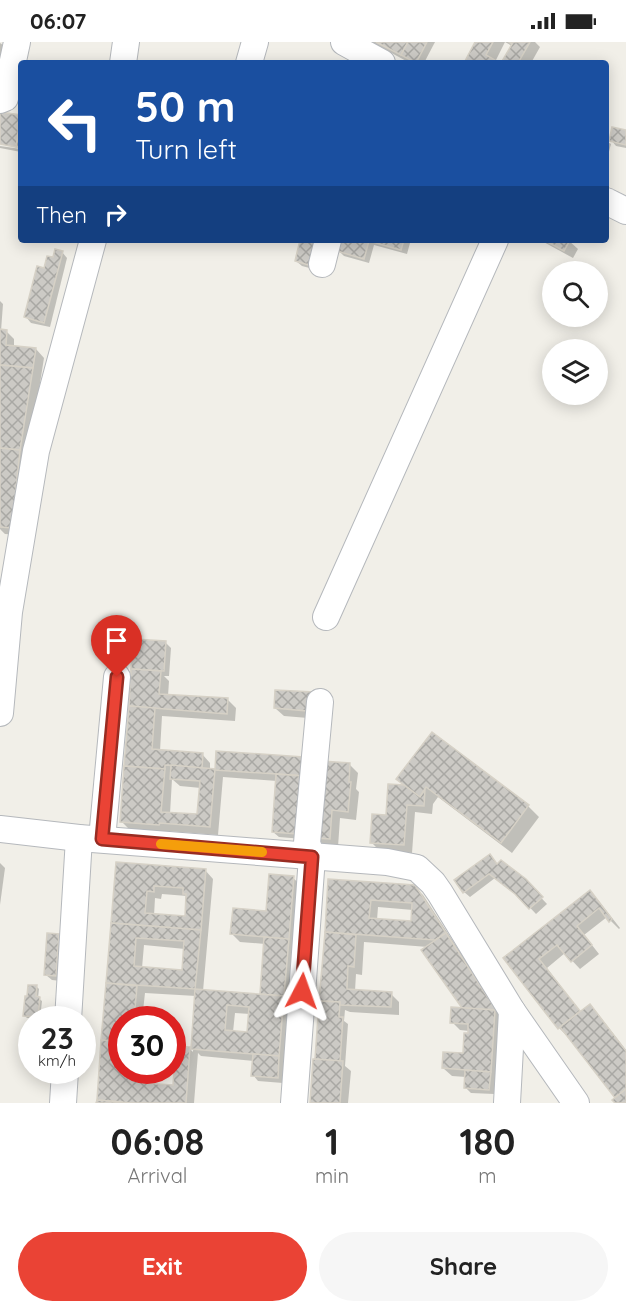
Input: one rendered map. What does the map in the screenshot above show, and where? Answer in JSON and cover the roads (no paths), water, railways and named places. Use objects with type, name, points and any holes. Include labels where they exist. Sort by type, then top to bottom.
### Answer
[{"type":"street","points":[[0,100],[5,98],[16,42]]},
{"type":"street","points":[[123,60],[126,42]]},
{"type":"street","points":[[250,60],[255,42]]},
{"type":"street","points":[[344,42],[376,60]]},
{"type":"street","points":[[609,202],[626,211]]},
{"type":"street","points":[[0,712],[9,612],[36,451],[92,243]]},
{"type":"street","points":[[326,617],[494,243]]},
{"type":"street","points":[[70,1006],[91,838],[117,677]]},
{"type":"street","points":[[294,1103],[312,857],[307,843],[320,702]]},
{"type":"street","points":[[0,829],[387,862],[417,868],[440,893],[512,1011],[576,1103]]},
{"type":"street","points":[[507,1103],[512,1011]]},
{"type":"street","points":[[63,1103],[64,1084]]}]
